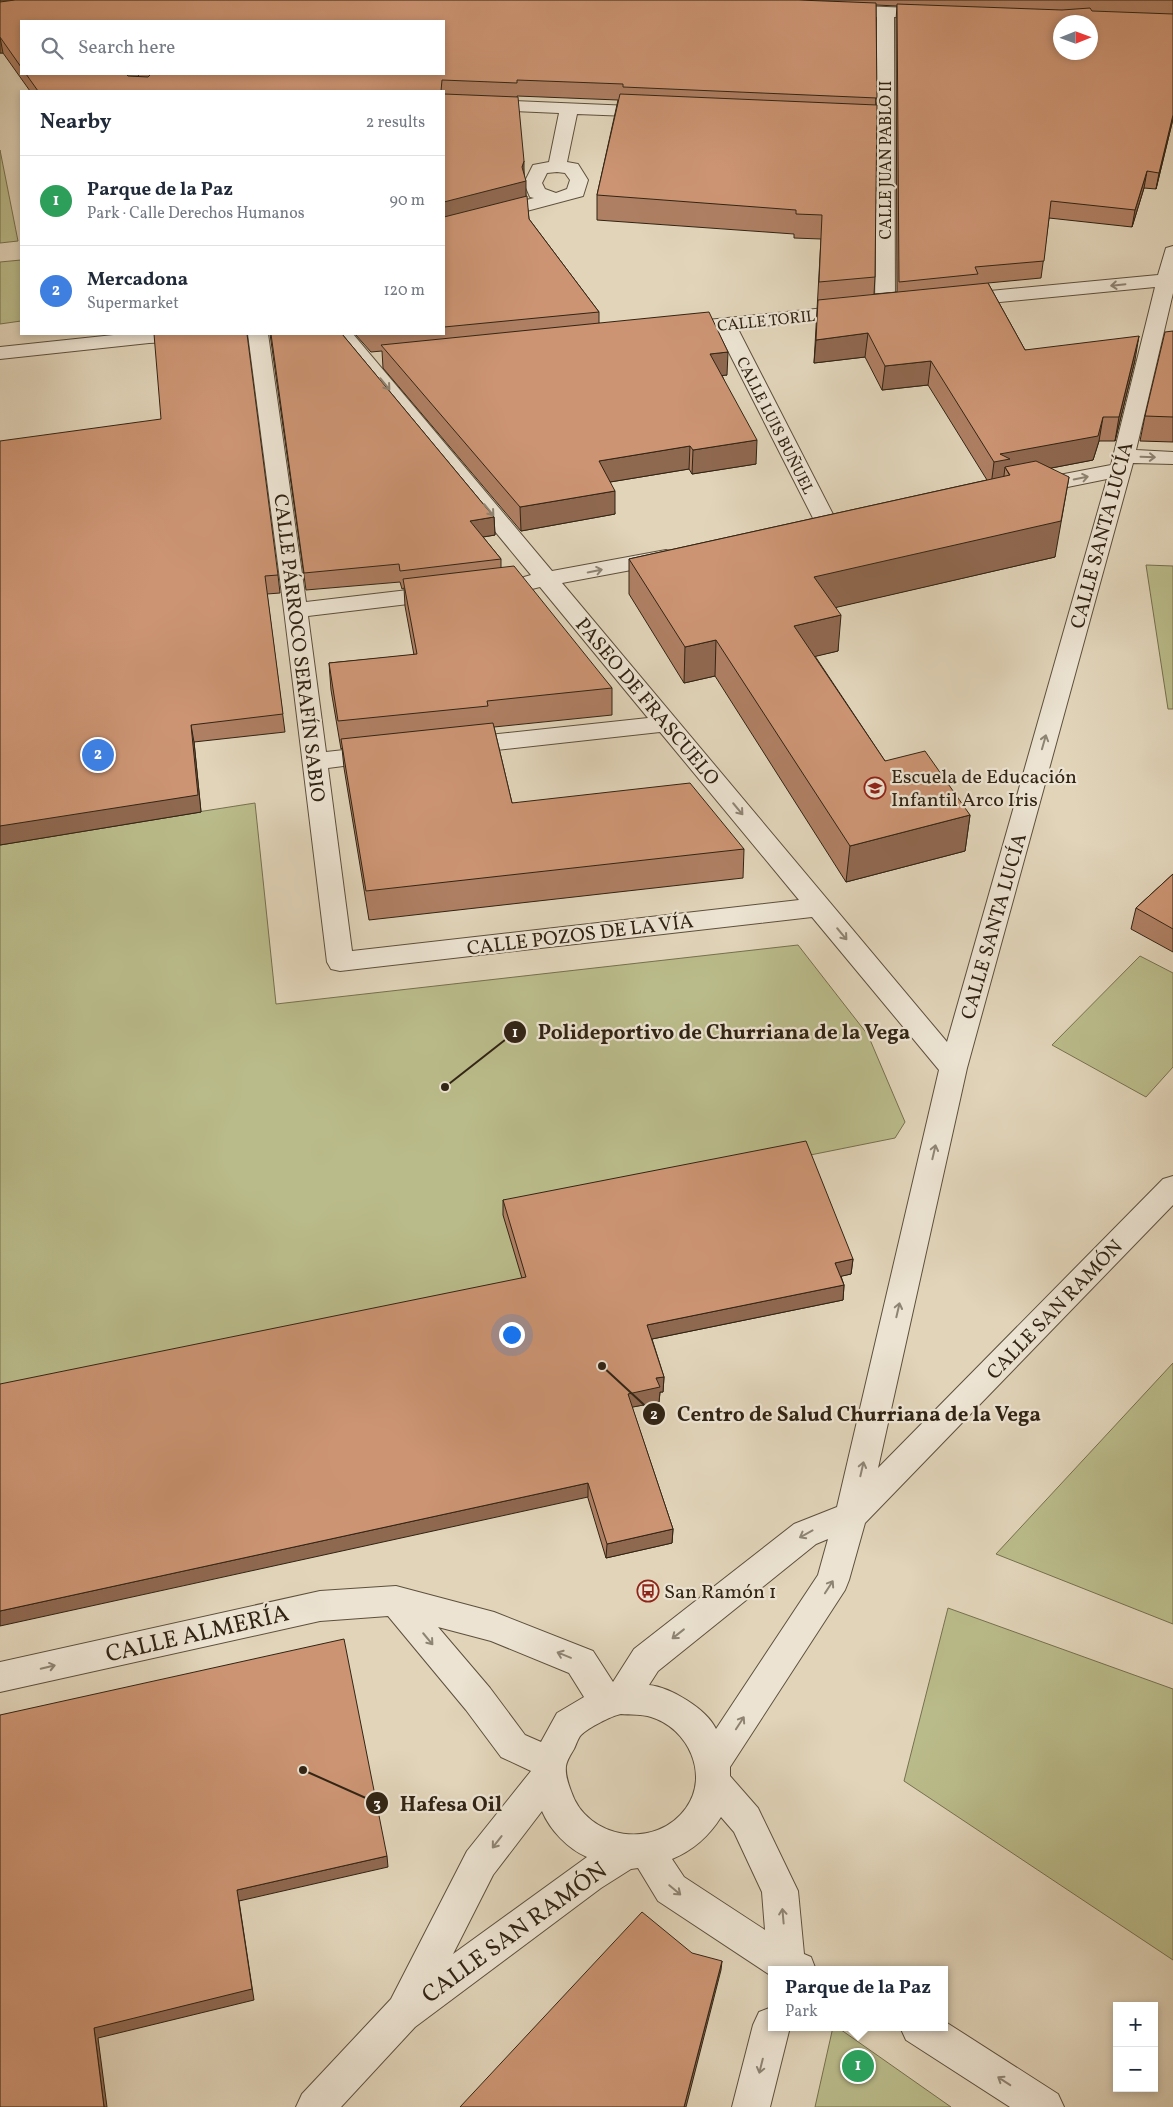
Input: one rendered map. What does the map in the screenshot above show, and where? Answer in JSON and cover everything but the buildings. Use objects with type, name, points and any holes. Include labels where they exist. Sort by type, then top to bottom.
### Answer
[{"type":"street","points":[[827,10],[945,14]]},
{"type":"street","name":"CALLE JUAN PABLO II","points":[[886,12],[885,122],[895,306]]},
{"type":"street","points":[[445,103],[668,112]]},
{"type":"street","points":[[557,166],[569,108]]},
{"type":"street","points":[[826,119],[885,122]]},
{"type":"street","points":[[445,227],[576,192],[579,180],[571,168],[557,166],[540,169],[533,183],[537,193],[552,198]]},
{"type":"street","points":[[943,302],[1170,266]]},
{"type":"street","name":"CALLE SANTA LUCÍA","points":[[851,1516],[953,1068],[1122,463],[1170,266]]},
{"type":"street","name":"CALLE TORIL","points":[[657,331],[895,306]]},
{"type":"street","name":"CALLE LUIS BUÑUEL","points":[[725,324],[828,526]]},
{"type":"street","points":[[0,353],[149,337],[190,335]]},
{"type":"street","name":"CALLE PÁRROCO SERAFÍN SABIO","points":[[258,335],[296,610],[340,962]]},
{"type":"street","name":"PASEO DE FRASCUELO","points":[[343,335],[375,360],[547,580],[953,1068]]},
{"type":"street","points":[[1013,490],[1122,463],[1173,458]]},
{"type":"street","points":[[508,584],[547,580],[683,554]]},
{"type":"street","points":[[296,610],[460,590]]},
{"type":"street","points":[[442,748],[667,724]]},
{"type":"street","points":[[315,761],[403,752]]},
{"type":"street","name":"CALLE POZOS DE LA VÍA","points":[[340,962],[819,907]]},
{"type":"street","name":"CALLE SAN RAMÓN","points":[[613,1701],[646,1660],[805,1534],[851,1516],[1173,1188]]},
{"type":"street","name":"CALLE SAN RAMÓN","points":[[713,1773],[833,1580],[851,1516]]},
{"type":"street","points":[[396,1601],[478,1699],[513,1746],[549,1769]]},
{"type":"street","name":"CALLE ALMERÍA","points":[[0,1677],[320,1606],[396,1601],[494,1627],[581,1662],[613,1701]]},
{"type":"street","points":[[713,1773],[708,1806],[694,1826],[672,1842],[637,1851],[588,1840],[560,1812],[549,1769],[569,1724],[613,1701],[652,1702],[681,1714],[702,1736],[713,1773],[746,1820],[780,1891],[790,1966]]},
{"type":"street","name":"CALLE SAN RAMÓN","points":[[402,2014],[480,1863],[549,1769]]},
{"type":"street","points":[[637,1851],[671,1889],[787,1966]]},
{"type":"street","name":"CALLE SAN RAMÓN","points":[[315,2107],[402,2014],[588,1876],[637,1851]]},
{"type":"street","points":[[751,2107],[771,2031]]},
{"type":"street","points":[[926,2031],[1045,2107]]},
{"type":"green space","points":[[0,150],[18,241],[0,243]]},
{"type":"green space","points":[[20,260],[20,321],[0,324],[0,262]]},
{"type":"green space","points":[[1146,565],[1173,566],[1173,709],[1168,709]]},
{"type":"green space","points":[[255,803],[276,1004],[798,945],[868,1035],[905,1122],[895,1138],[631,1191],[525,1287],[0,1394],[0,843]]},
{"type":"green space","points":[[1140,956],[1173,973],[1173,1067],[1146,1097],[1052,1045]]},
{"type":"green space","points":[[1173,1363],[1173,1624],[996,1554]]},
{"type":"green space","points":[[948,1608],[1173,1689],[1173,1960],[904,1781]]},
{"type":"green space","points":[[832,2031],[843,2031],[951,2107],[815,2107]]},
{"type":"place","name":"Mercadona","points":[[98,755]]},
{"type":"place","name":"Escuela de Educación Infantil Arco Iris","points":[[875,788]]},
{"type":"place","name":"Polideportivo de Churriana de la Vega","points":[[445,1087]]},
{"type":"place","name":"Centro de Salud Churriana de la Vega","points":[[602,1366]]},
{"type":"place","name":"San Ramón 1","points":[[648,1591]]},
{"type":"place","name":"Hafesa Oil","points":[[303,1770]]},
{"type":"place","name":"Parque de la Paz","points":[[858,2066]]}]
